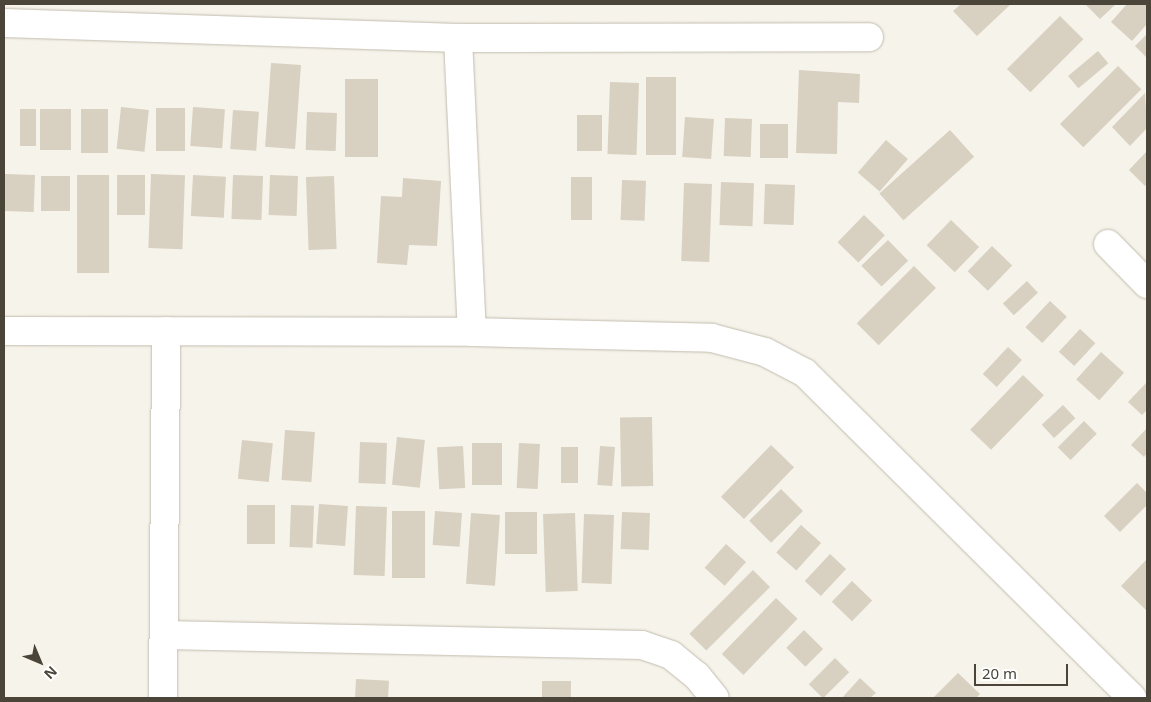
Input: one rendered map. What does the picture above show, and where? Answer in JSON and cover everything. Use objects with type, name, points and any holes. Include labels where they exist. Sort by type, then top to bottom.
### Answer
[{"type":"street","points":[[4,23],[458,38],[870,37]]},
{"type":"street","points":[[458,38],[472,332]]},
{"type":"street","points":[[1108,244],[1147,284]]},
{"type":"street","points":[[4,330],[472,332],[712,338],[765,352],[805,373],[1132,698]]},
{"type":"street","points":[[163,698],[166,331]]},
{"type":"street","points":[[164,635],[642,646],[671,655],[697,676],[715,698]]},
{"type":"building","points":[[961,4],[1011,4],[977,36],[953,11]]},
{"type":"building","points":[[1085,4],[1116,4],[1100,19]]},
{"type":"building","points":[[1127,4],[1147,5],[1147,24],[1132,41],[1111,22]]},
{"type":"building","points":[[1060,16],[1083,39],[1030,92],[1007,69]]},
{"type":"building","points":[[1147,34],[1147,58],[1135,46]]},
{"type":"building","points":[[1098,51],[1108,63],[1078,88],[1068,76]]},
{"type":"building","points":[[271,63],[301,65],[295,149],[265,147]]},
{"type":"building","points":[[1118,66],[1141,89],[1083,147],[1060,124]]},
{"type":"building","points":[[799,70],[860,74],[859,103],[838,102],[837,154],[796,153]]},
{"type":"building","points":[[646,77],[676,77],[676,155],[646,155]]},
{"type":"building","points":[[345,79],[378,79],[378,157],[345,157]]},
{"type":"building","points":[[610,82],[639,83],[636,155],[607,154]]},
{"type":"building","points":[[1145,93],[1147,128],[1130,146],[1112,127]]},
{"type":"building","points":[[121,107],[149,110],[144,152],[117,149]]},
{"type":"building","points":[[193,107],[225,109],[222,148],[190,146]]},
{"type":"building","points":[[156,108],[185,108],[185,151],[156,151]]},
{"type":"building","points":[[20,109],[36,109],[36,146],[20,146]]},
{"type":"building","points":[[40,109],[71,109],[71,150],[40,150]]},
{"type":"building","points":[[81,109],[108,109],[108,153],[81,153]]},
{"type":"building","points":[[233,110],[259,112],[256,151],[230,149]]},
{"type":"building","points":[[307,112],[337,113],[336,151],[306,150]]},
{"type":"building","points":[[577,115],[602,115],[602,151],[577,151]]},
{"type":"building","points":[[685,117],[714,119],[711,159],[682,157]]},
{"type":"building","points":[[725,118],[752,119],[751,157],[724,156]]},
{"type":"building","points":[[760,124],[788,124],[788,158],[760,158]]},
{"type":"building","points":[[950,130],[974,157],[903,220],[879,194]]},
{"type":"building","points":[[886,140],[908,159],[880,191],[858,172]]},
{"type":"building","points":[[1147,151],[1147,184],[1145,186],[1129,170]]},
{"type":"building","points":[[5,174],[35,175],[34,212],[4,211]]},
{"type":"building","points":[[151,174],[185,175],[182,249],[148,248]]},
{"type":"building","points":[[77,175],[109,175],[109,273],[77,273]]},
{"type":"building","points":[[117,175],[145,175],[145,215],[117,215]]},
{"type":"building","points":[[193,175],[226,177],[224,218],[191,216]]},
{"type":"building","points":[[233,175],[263,176],[261,220],[231,219]]},
{"type":"building","points":[[270,175],[298,176],[297,216],[269,215]]},
{"type":"building","points":[[41,176],[70,176],[70,211],[41,211]]},
{"type":"building","points":[[334,176],[337,249],[309,250],[306,177]]},
{"type":"building","points":[[571,177],[592,177],[592,220],[571,220]]},
{"type":"building","points":[[403,178],[441,181],[437,246],[409,245],[407,265],[377,263],[381,196],[402,197]]},
{"type":"building","points":[[622,180],[646,181],[645,221],[621,220]]},
{"type":"building","points":[[721,182],[754,183],[752,226],[719,225]]},
{"type":"building","points":[[684,183],[712,184],[709,262],[681,261]]},
{"type":"building","points":[[765,184],[795,185],[794,225],[764,224]]},
{"type":"building","points":[[864,215],[885,235],[858,262],[838,242]]},
{"type":"building","points":[[951,220],[979,247],[955,272],[927,245]]},
{"type":"building","points":[[888,240],[908,261],[882,287],[861,266]]},
{"type":"building","points":[[992,246],[1012,265],[988,291],[968,271]]},
{"type":"building","points":[[914,266],[936,288],[879,345],[857,323]]},
{"type":"building","points":[[1027,281],[1038,293],[1014,315],[1003,304]]},
{"type":"building","points":[[1050,301],[1067,317],[1042,343],[1025,327]]},
{"type":"building","points":[[1080,329],[1095,343],[1074,366],[1059,352]]},
{"type":"building","points":[[1008,347],[1022,360],[997,387],[983,374]]},
{"type":"building","points":[[1101,352],[1124,373],[1099,400],[1076,379]]},
{"type":"building","points":[[1023,375],[1044,395],[991,450],[970,430]]},
{"type":"building","points":[[1147,382],[1147,410],[1142,415],[1128,402]]},
{"type":"building","points":[[1063,405],[1075,418],[1054,438],[1042,425]]},
{"type":"building","points":[[652,417],[653,486],[621,487],[620,418]]},
{"type":"building","points":[[1084,421],[1097,434],[1071,460],[1058,447]]},
{"type":"building","points":[[1147,428],[1147,453],[1144,457],[1131,445]]},
{"type":"building","points":[[285,430],[315,432],[311,482],[282,480]]},
{"type":"building","points":[[397,437],[425,440],[420,488],[392,485]]},
{"type":"building","points":[[242,440],[273,443],[269,482],[238,479]]},
{"type":"building","points":[[360,442],[387,443],[386,484],[359,483]]},
{"type":"building","points":[[472,443],[502,443],[502,485],[472,485]]},
{"type":"building","points":[[519,443],[540,444],[538,489],[517,488]]},
{"type":"building","points":[[771,445],[794,467],[744,519],[721,497]]},
{"type":"building","points":[[463,446],[465,488],[439,489],[437,447]]},
{"type":"building","points":[[600,446],[615,447],[612,486],[597,485]]},
{"type":"building","points":[[561,447],[578,447],[578,483],[561,483]]},
{"type":"building","points":[[1137,483],[1147,493],[1147,505],[1120,532],[1104,516]]},
{"type":"building","points":[[781,489],[803,511],[771,543],[749,521]]},
{"type":"building","points":[[319,504],[348,506],[345,546],[316,544]]},
{"type":"building","points":[[247,505],[275,505],[275,544],[247,544]]},
{"type":"building","points":[[291,505],[314,506],[313,548],[290,547]]},
{"type":"building","points":[[356,506],[387,507],[385,576],[354,575]]},
{"type":"building","points":[[392,511],[425,511],[425,578],[392,578]]},
{"type":"building","points":[[435,511],[462,513],[460,547],[433,545]]},
{"type":"building","points":[[505,512],[537,512],[537,554],[505,554]]},
{"type":"building","points":[[622,512],[650,513],[649,550],[621,549]]},
{"type":"building","points":[[471,513],[500,515],[495,586],[466,584]]},
{"type":"building","points":[[575,513],[578,591],[546,592],[543,514]]},
{"type":"building","points":[[584,514],[614,515],[612,584],[582,583]]},
{"type":"building","points":[[801,525],[821,543],[796,571],[776,552]]},
{"type":"building","points":[[726,544],[746,562],[725,586],[705,568]]},
{"type":"building","points":[[830,554],[846,569],[821,596],[805,581]]},
{"type":"building","points":[[1147,559],[1147,611],[1121,586]]},
{"type":"building","points":[[753,570],[770,587],[706,651],[689,634]]},
{"type":"building","points":[[852,581],[872,600],[852,621],[832,602]]},
{"type":"building","points":[[776,598],[798,619],[743,675],[722,654]]},
{"type":"building","points":[[804,630],[823,649],[805,667],[786,648]]},
{"type":"building","points":[[835,658],[849,672],[823,698],[809,684]]},
{"type":"building","points":[[958,673],[980,694],[976,698],[933,698]]},
{"type":"building","points":[[860,678],[876,693],[870,698],[842,698]]},
{"type":"building","points":[[356,679],[389,681],[388,698],[355,698]]},
{"type":"building","points":[[542,681],[571,681],[571,698],[542,698]]}]
